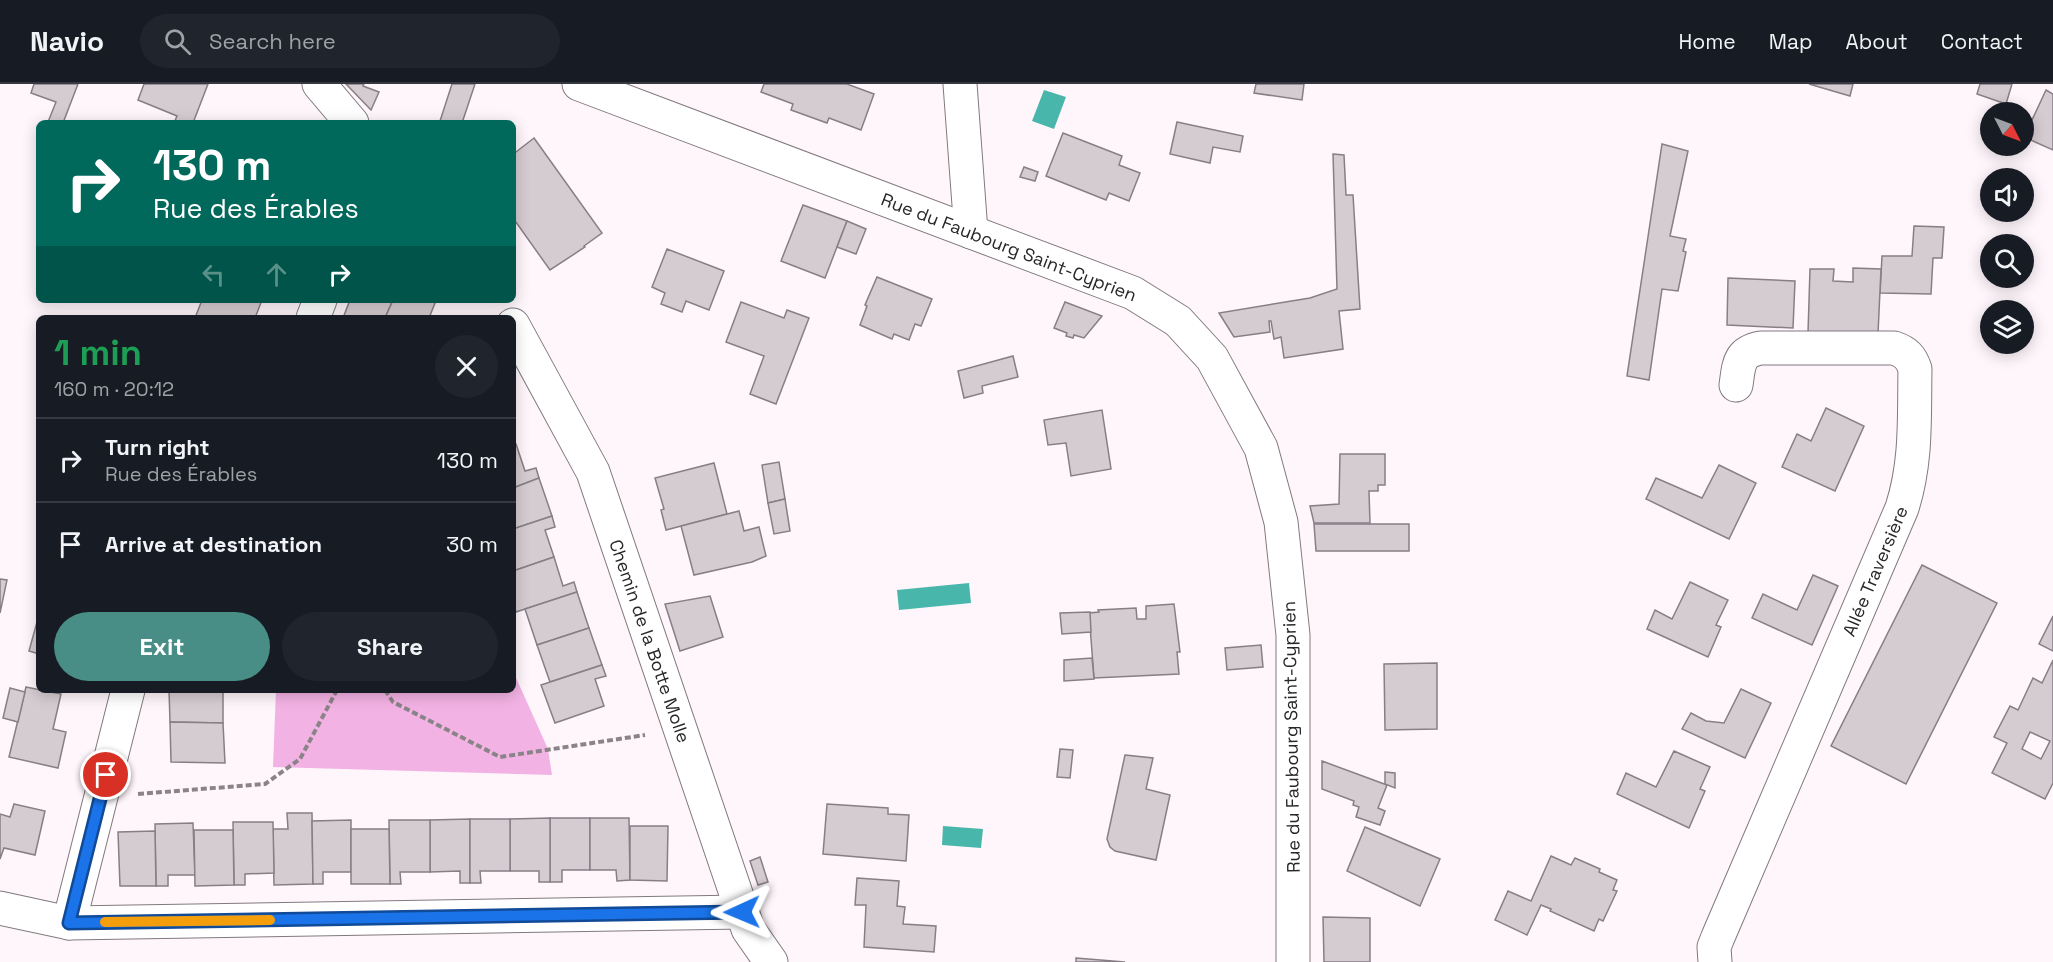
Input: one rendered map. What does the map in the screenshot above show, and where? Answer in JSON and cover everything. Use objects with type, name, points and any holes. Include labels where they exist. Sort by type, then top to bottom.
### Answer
[{"type":"street","points":[[319,84],[349,120]]},
{"type":"street","name":"Rue du Faubourg Saint-Cyprien","points":[[582,84],[1133,293],[1178,321],[1212,358],[1262,448],[1281,522],[1293,635],[1293,962]]},
{"type":"street","points":[[960,84],[971,232]]},
{"type":"street","name":"Chemin de la Botte Molle","points":[[516,331],[593,472],[748,929],[771,962]]},
{"type":"street","name":"Allée Traversière","points":[[1715,962],[1714,947],[1902,508],[1914,461],[1915,369],[1911,358],[1904,351],[1894,348],[1761,348],[1751,350],[1743,356],[1739,364],[1736,385]]},
{"type":"street","points":[[69,923],[127,693]]},
{"type":"street","points":[[0,908],[69,923],[742,912]]},
{"type":"path","points":[[101,796],[265,784],[300,759],[335,693]]},
{"type":"path","points":[[388,693],[393,702],[500,757],[652,734],[681,733]]},
{"type":"shaded area","points":[[1044,90],[1066,97],[1054,129],[1032,121]]},
{"type":"shaded area","points":[[969,583],[971,603],[899,610],[897,590]]},
{"type":"shaded area","points":[[516,678],[548,749],[552,775],[273,767],[276,693],[516,693]]},
{"type":"shaded area","points":[[943,826],[983,829],[981,848],[942,845]]},
{"type":"building","points":[[34,84],[78,84],[64,120],[49,120],[56,102],[31,93]]},
{"type":"building","points":[[144,84],[208,84],[194,120],[175,120],[177,116],[138,100]]},
{"type":"building","points":[[346,84],[364,84],[363,86],[379,92],[371,110]]},
{"type":"building","points":[[452,84],[475,84],[463,120],[440,120]]},
{"type":"building","points":[[764,84],[847,84],[874,94],[861,130],[829,118],[827,123],[791,110],[793,104],[761,92]]},
{"type":"building","points":[[1256,84],[1304,84],[1302,100],[1254,93]]},
{"type":"building","points":[[1809,84],[1853,84],[1850,96]]},
{"type":"building","points":[[1980,84],[2012,84],[2007,102],[1977,94]]},
{"type":"building","points":[[2046,90],[2053,94],[2053,150],[2034,141],[2034,116]]},
{"type":"building","points":[[1177,122],[1243,136],[1240,152],[1213,147],[1210,163],[1170,154]]},
{"type":"building","points":[[1063,133],[1122,156],[1119,165],[1140,173],[1129,201],[1109,193],[1106,200],[1046,176]]},
{"type":"building","points":[[534,138],[602,233],[550,270],[516,222],[516,152]]},
{"type":"building","points":[[1662,144],[1688,151],[1670,236],[1686,239],[1683,251],[1686,252],[1678,291],[1662,289],[1649,380],[1627,376]]},
{"type":"building","points":[[1333,154],[1344,155],[1346,195],[1353,195],[1360,309],[1339,311],[1343,349],[1284,358],[1281,337],[1274,339],[1271,321],[1269,321],[1270,332],[1234,337],[1219,313],[1310,298],[1337,289]]},
{"type":"building","points":[[1024,167],[1038,172],[1035,181],[1020,177]]},
{"type":"building","points":[[803,205],[847,221],[825,278],[781,261]]},
{"type":"building","points":[[847,221],[866,229],[856,254],[837,247]]},
{"type":"building","points":[[1914,226],[1944,227],[1942,258],[1933,258],[1931,294],[1880,293],[1882,256],[1912,256]]},
{"type":"building","points":[[667,249],[724,271],[709,310],[686,301],[682,312],[661,304],[665,293],[652,287]]},
{"type":"building","points":[[1853,268],[1881,269],[1878,334],[1808,333],[1810,269],[1834,269],[1833,281],[1853,282]]},
{"type":"building","points":[[877,277],[932,299],[921,326],[915,324],[909,340],[894,334],[892,339],[860,325],[867,306],[865,305]]},
{"type":"building","points":[[1728,278],[1795,281],[1793,328],[1727,325]]},
{"type":"building","points":[[741,302],[784,318],[787,310],[809,318],[776,404],[750,394],[764,356],[726,342]]},
{"type":"building","points":[[1065,302],[1102,316],[1084,338],[1074,335],[1073,338],[1066,336],[1067,333],[1054,328]]},
{"type":"building","points":[[201,303],[261,303],[256,315],[196,315]]},
{"type":"building","points":[[349,303],[392,303],[386,315],[344,315]]},
{"type":"building","points":[[392,303],[435,303],[430,315],[386,315]]},
{"type":"building","points":[[1013,356],[1018,377],[982,386],[983,393],[964,398],[958,371]]},
{"type":"building","points":[[1826,408],[1864,426],[1835,491],[1782,467],[1797,434],[1811,441]]},
{"type":"building","points":[[1102,410],[1111,469],[1071,476],[1066,443],[1048,445],[1044,420]]},
{"type":"building","points":[[516,444],[525,471],[536,468],[539,478],[516,487]]},
{"type":"building","points":[[1340,454],[1385,454],[1385,485],[1378,485],[1378,491],[1369,491],[1370,523],[1314,523],[1310,506],[1339,504]]},
{"type":"building","points":[[779,462],[785,499],[768,503],[762,465]]},
{"type":"building","points":[[714,463],[727,514],[666,530],[661,510],[664,509],[655,478]]},
{"type":"building","points":[[1719,465],[1756,483],[1729,539],[1646,499],[1656,478],[1702,498]]},
{"type":"building","points":[[539,478],[552,516],[516,528],[516,487]]},
{"type":"building","points":[[785,499],[790,531],[774,534],[768,503]]},
{"type":"building","points":[[739,511],[744,531],[759,527],[766,556],[752,562],[694,575],[681,526]]},
{"type":"building","points":[[552,516],[555,527],[545,530],[554,557],[516,570],[516,528]]},
{"type":"building","points":[[1314,524],[1409,524],[1409,551],[1316,551]]},
{"type":"building","points":[[554,557],[563,586],[574,582],[577,592],[516,612],[516,570]]},
{"type":"building","points":[[1922,565],[1997,603],[1906,784],[1831,746]]},
{"type":"building","points":[[1813,575],[1838,586],[1812,645],[1752,618],[1763,594],[1797,610]]},
{"type":"building","points":[[0,579],[7,580],[0,613]]},
{"type":"building","points":[[1690,582],[1728,600],[1716,625],[1721,627],[1708,657],[1647,629],[1655,610],[1672,619]]},
{"type":"building","points":[[577,592],[589,628],[537,645],[525,609]]},
{"type":"building","points":[[710,596],[723,637],[680,651],[665,604]]},
{"type":"building","points":[[1174,604],[1180,652],[1177,652],[1179,674],[1094,678],[1089,613],[1099,612],[1098,610],[1136,608],[1137,619],[1146,619],[1146,606]]},
{"type":"building","points":[[1090,612],[1091,632],[1062,634],[1060,613]]},
{"type":"building","points":[[2053,616],[2053,651],[2039,644]]},
{"type":"building","points":[[36,626],[36,653],[29,651]]},
{"type":"building","points":[[589,628],[602,665],[550,682],[537,645]]},
{"type":"building","points":[[1261,645],[1263,667],[1227,670],[1225,648]]},
{"type":"building","points":[[1092,658],[1094,679],[1064,681],[1064,660]]},
{"type":"building","points":[[2053,660],[2053,783],[2045,799],[1992,773],[2007,743],[1994,737],[2010,706],[2018,710],[2033,678],[2042,683]],"holes":[[[2030,732],[2050,741],[2041,759],[2022,749]]]},
{"type":"building","points":[[1437,663],[1437,729],[1385,730],[1384,664]]},
{"type":"building","points":[[602,665],[606,676],[595,679],[604,706],[555,723],[541,685]]},
{"type":"building","points":[[26,687],[36,689],[36,693],[61,694],[53,729],[66,732],[58,768],[9,757]]},
{"type":"building","points":[[10,688],[25,692],[18,722],[3,718]]},
{"type":"building","points":[[1741,689],[1771,703],[1745,758],[1682,729],[1691,713],[1706,721],[1724,723]]},
{"type":"building","points":[[169,693],[223,693],[223,723],[170,722]]},
{"type":"building","points":[[170,722],[223,723],[225,763],[171,762]]},
{"type":"building","points":[[1060,749],[1073,750],[1070,778],[1057,777]]},
{"type":"building","points":[[1674,751],[1710,767],[1700,789],[1705,791],[1689,828],[1617,794],[1626,773],[1656,787]]},
{"type":"building","points":[[1125,755],[1153,758],[1146,789],[1170,795],[1156,860],[1115,851],[1110,847],[1107,839]]},
{"type":"building","points":[[1322,761],[1387,785],[1378,808],[1385,811],[1380,825],[1356,817],[1359,807],[1353,805],[1354,801],[1322,789]]},
{"type":"building","points":[[1385,772],[1395,773],[1395,788],[1385,784]]},
{"type":"building","points":[[14,804],[45,811],[35,855],[4,848],[0,859],[0,814],[10,817]]},
{"type":"building","points":[[827,804],[888,808],[888,814],[909,815],[906,861],[823,854]]},
{"type":"building","points":[[287,813],[312,813],[313,884],[274,885],[273,829],[288,829]]},
{"type":"building","points":[[550,818],[590,818],[590,870],[562,870],[562,882],[550,882]]},
{"type":"building","points":[[550,818],[550,882],[539,882],[539,871],[510,871],[510,819]]},
{"type":"building","points":[[590,818],[629,818],[630,880],[617,881],[616,870],[590,870]]},
{"type":"building","points":[[470,819],[470,883],[460,883],[460,871],[430,872],[430,820]]},
{"type":"building","points":[[470,819],[510,819],[510,871],[480,871],[481,883],[470,883]]},
{"type":"building","points":[[351,820],[351,872],[323,872],[323,884],[313,884],[312,821]]},
{"type":"building","points":[[389,820],[430,820],[430,872],[400,872],[401,884],[390,884]]},
{"type":"building","points":[[233,822],[273,822],[274,873],[245,874],[245,885],[234,885]]},
{"type":"building","points":[[193,823],[195,875],[168,875],[168,886],[156,886],[155,824]]},
{"type":"building","points":[[630,826],[668,826],[667,881],[630,880]]},
{"type":"building","points":[[1365,827],[1440,859],[1420,906],[1347,871]]},
{"type":"building","points":[[351,829],[389,829],[390,884],[351,884]]},
{"type":"building","points":[[194,830],[233,830],[234,885],[195,886]]},
{"type":"building","points":[[155,831],[156,886],[120,886],[118,832]]},
{"type":"building","points":[[1551,856],[1571,865],[1575,858],[1600,869],[1599,872],[1617,880],[1613,890],[1617,891],[1603,921],[1599,919],[1594,931],[1541,905],[1527,935],[1495,920],[1508,891],[1531,901]]},
{"type":"building","points":[[760,857],[768,882],[758,885],[750,861]]},
{"type":"building","points":[[857,878],[899,881],[897,906],[905,907],[903,924],[936,926],[934,952],[864,947],[866,905],[855,905]]},
{"type":"building","points":[[1323,917],[1370,918],[1370,962],[1324,962]]},
{"type":"building","points":[[1076,958],[1125,962],[1076,962]]},
{"type":"slow traffic","points":[[105,922],[270,920]]},
{"type":"route","points":[[106,775],[69,923],[742,912]]}]
